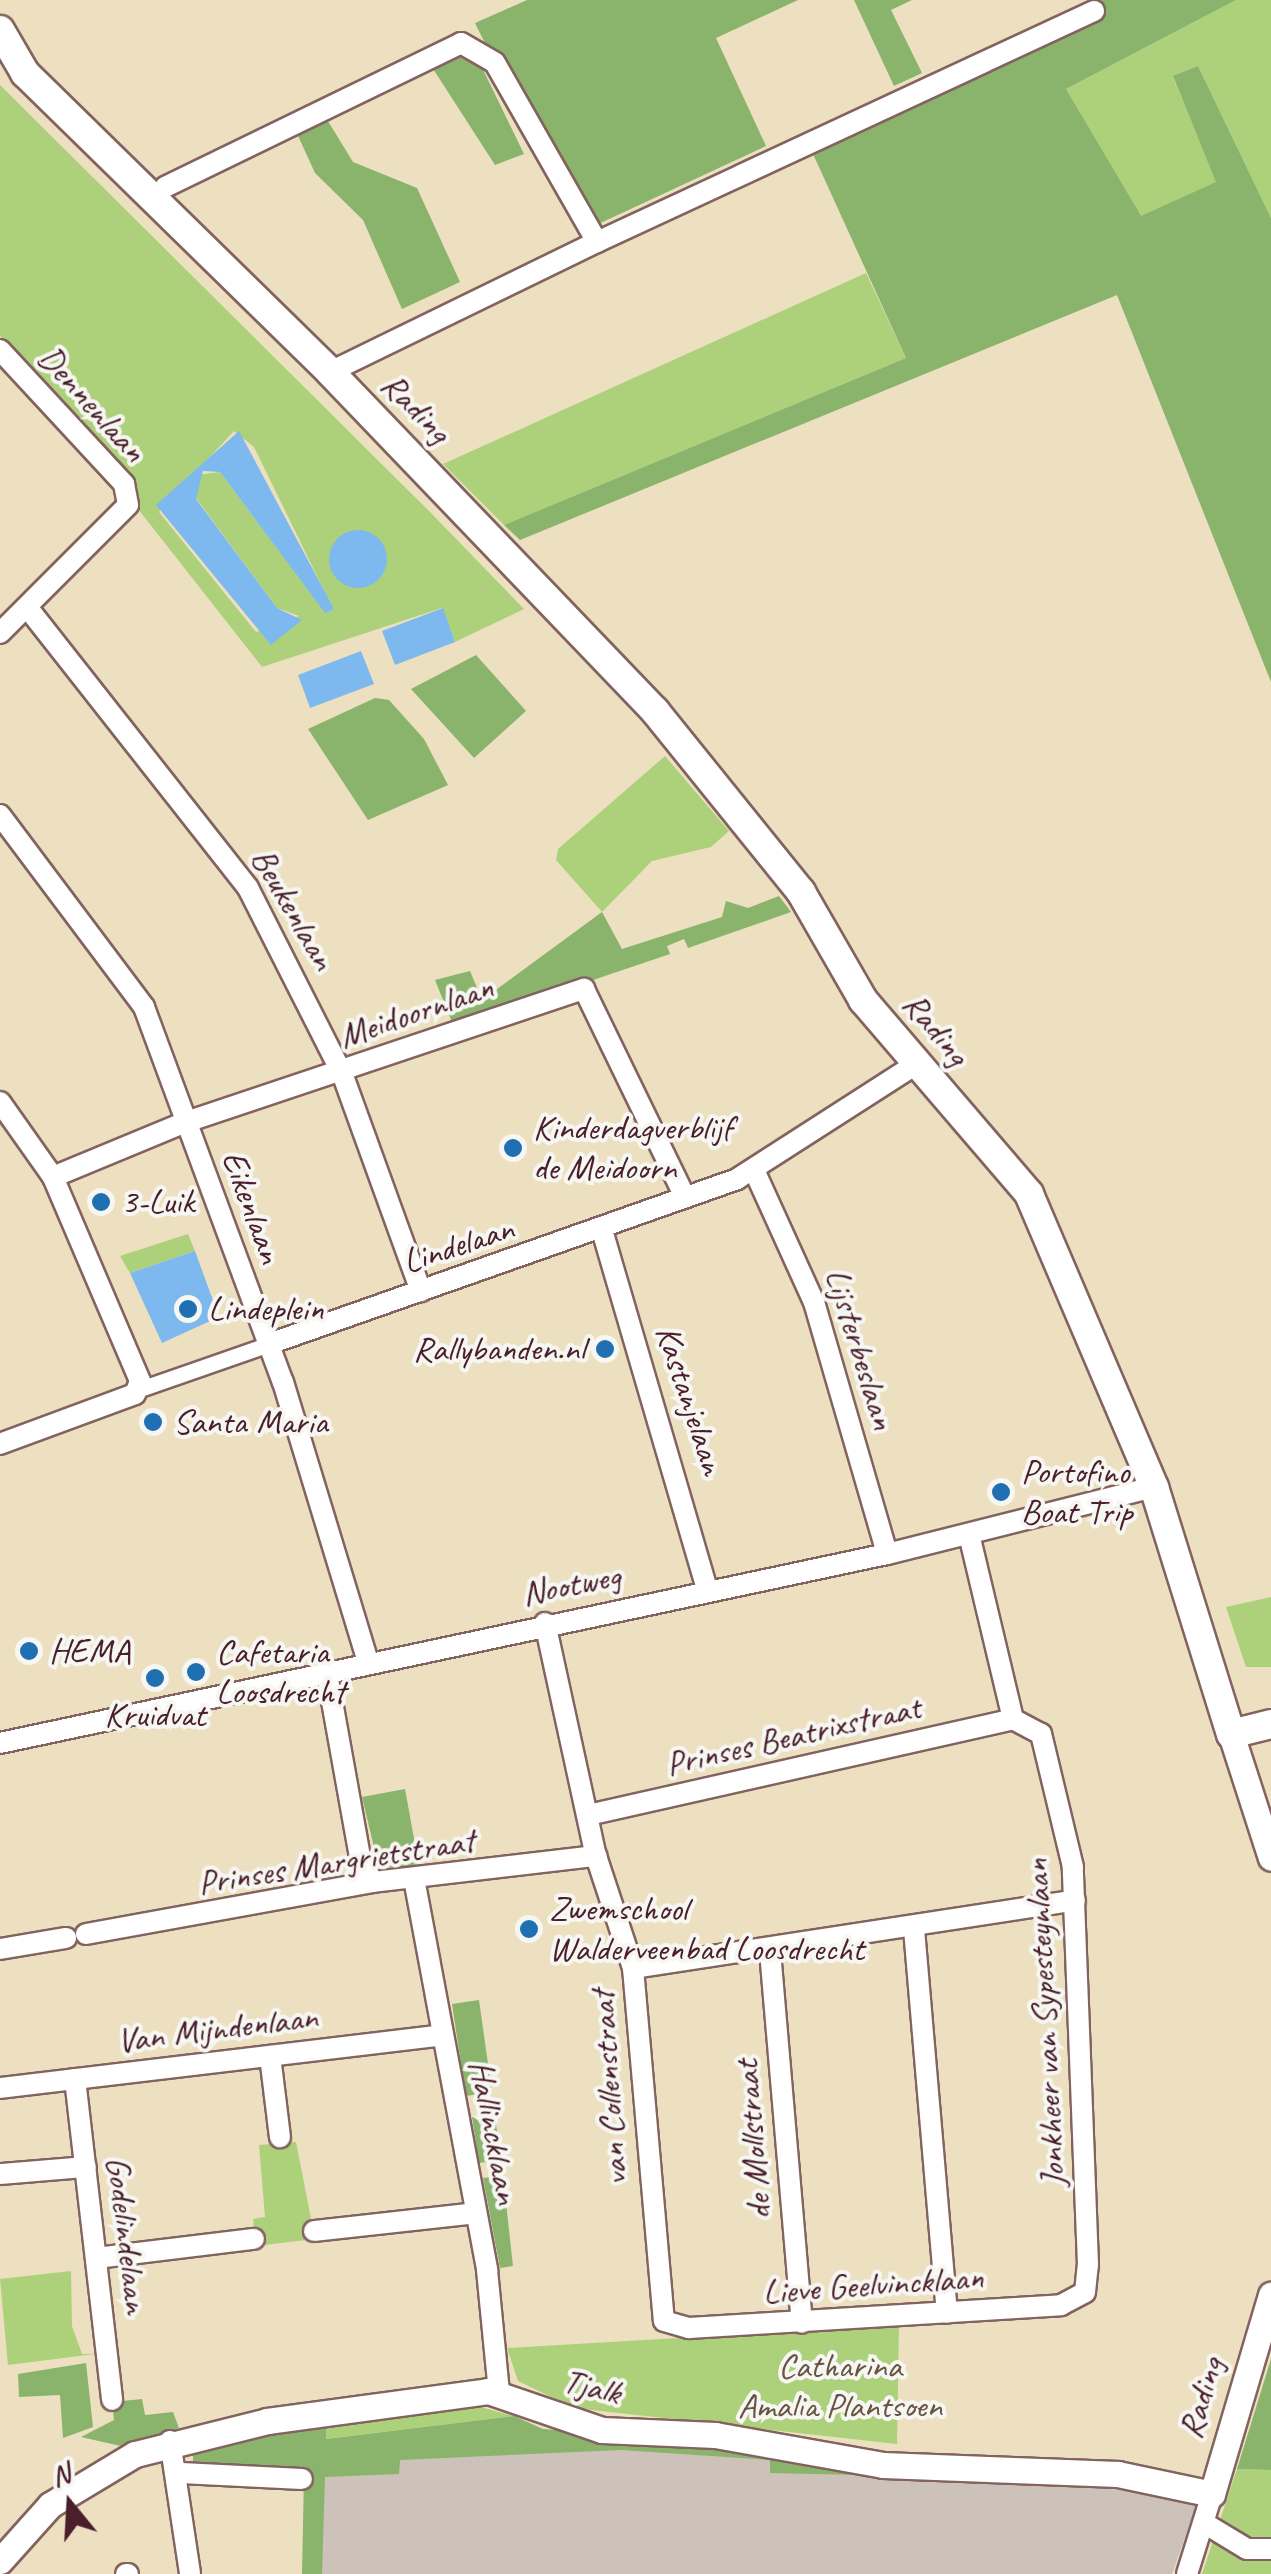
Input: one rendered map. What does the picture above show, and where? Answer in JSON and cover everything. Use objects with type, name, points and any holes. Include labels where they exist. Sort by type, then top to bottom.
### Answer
[{"type":"main road","name":"Rading","points":[[0,30],[25,73],[330,372],[655,712],[801,892],[864,1000],[1030,1194],[1154,1487],[1231,1734]]},
{"type":"main road","points":[[1231,1734],[1271,1724]]},
{"type":"street","name":"Rading","points":[[330,372],[789,150],[1094,11]]},
{"type":"street","points":[[165,186],[461,42],[494,63],[597,242]]},
{"type":"street","name":"Dennenlaan","points":[[4,364],[124,484],[128,504],[27,607]]},
{"type":"street","points":[[0,633],[27,607]]},
{"type":"street","name":"Beukenlaan","points":[[27,607],[248,888],[342,1072],[421,1291]]},
{"type":"street","name":"Eikenlaan","points":[[0,815],[144,1007],[268,1344],[367,1659]]},
{"type":"street","name":"Meidoornlaan","points":[[53,1177],[186,1122],[584,989],[685,1198]]},
{"type":"street","name":"Lindelaan","points":[[0,1444],[268,1344],[602,1230],[754,1170],[916,1064]]},
{"type":"street","points":[[0,1102],[53,1177],[140,1390]]},
{"type":"street","name":"Lijsterbeslaan","points":[[754,1170],[814,1302],[888,1554]]},
{"type":"street","name":"Kastanjelaan","points":[[602,1230],[708,1592]]},
{"type":"street","name":"Nootweg","points":[[0,1743],[367,1659],[888,1554],[1154,1487]]},
{"type":"street","points":[[970,1535],[1013,1719]]},
{"type":"street","name":"van Collenstraat","points":[[545,1623],[596,1856],[634,1968],[664,2322]]},
{"type":"street","points":[[326,1668],[361,1862],[373,1882]]},
{"type":"street","name":"Prinses Beatrixstraat","points":[[588,1815],[1013,1719]]},
{"type":"street","name":"Jonkheer van Sypesteynlaan","points":[[1013,1719],[1041,1734],[1075,1900],[1086,2066],[1085,2292]]},
{"type":"street","name":"Rading","points":[[1231,1734],[1271,1858]]},
{"type":"street","name":"Prinses Margrietstraat","points":[[0,1949],[373,1882],[415,1884],[596,1856]]},
{"type":"street","name":"Hallincklaan","points":[[415,1884],[476,2213],[499,2392]]},
{"type":"street","points":[[634,1968],[914,1929],[1075,1900]]},
{"type":"street","points":[[914,1929],[947,2313]]},
{"type":"street","name":"de Mollstraat","points":[[770,1951],[802,2323]]},
{"type":"street","name":"Van Mijndenlaan","points":[[0,2088],[443,2035]]},
{"type":"street","points":[[270,2056],[280,2137]]},
{"type":"street","name":"Godelindelaan","points":[[75,2079],[112,2400]]},
{"type":"street","points":[[0,2174],[86,2167]]},
{"type":"street","points":[[314,2231],[476,2213]]},
{"type":"street","points":[[96,2258],[254,2239]]},
{"type":"street","name":"Lieve Geelvincklaan","points":[[664,2322],[802,2323],[1060,2305],[1085,2292]]},
{"type":"street","name":"Rading","points":[[1186,2574],[1271,2295]]},
{"type":"street","name":"Tjalk","points":[[0,2561],[76,2485],[171,2442],[267,2421],[499,2392],[602,2430],[715,2435],[883,2464],[1118,2474],[1212,2494]]},
{"type":"street","points":[[171,2442],[181,2474],[183,2572]]},
{"type":"street","points":[[181,2474],[302,2479]]},
{"type":"street","points":[[1204,2523],[1247,2549],[1271,2549]]},
{"type":"shaded area","points":[[494,2445],[726,2451],[1199,2498],[1172,2574],[320,2574],[323,2471]]},
{"type":"green space","points":[[527,0],[798,0],[716,38],[766,146],[579,233],[475,23]]},
{"type":"green space","points":[[854,0],[912,0],[891,10],[922,73],[894,86]]},
{"type":"green space","points":[[1092,0],[1236,0],[1066,89],[1141,216],[1216,182],[1173,76],[1198,66],[1271,218],[1271,682],[1117,295],[520,540],[504,525],[906,358],[808,143]]},
{"type":"green space","points":[[1236,0],[1271,0],[1271,218],[1198,66],[1173,77],[1217,182],[1140,217],[1066,89]]},
{"type":"green space","points":[[474,51],[524,154],[495,165],[428,61]]},
{"type":"green space","points":[[0,85],[524,609],[455,642],[442,608],[262,667],[138,509],[128,472],[0,336]],"holes":[[[234,431],[254,447],[333,609],[311,594],[220,472],[196,475],[196,498],[277,608],[299,616],[256,632],[159,512]]]},
{"type":"green space","points":[[323,113],[353,162],[417,188],[460,282],[402,309],[363,220],[315,173],[294,127]]},
{"type":"green space","points":[[866,273],[906,358],[504,525],[443,464]]},
{"type":"green space","points":[[476,655],[526,711],[474,758],[411,689]]},
{"type":"green space","points":[[375,698],[389,700],[424,739],[448,785],[368,820],[308,729]]},
{"type":"green space","points":[[665,756],[729,831],[711,847],[652,861],[602,912],[556,860],[558,849]]},
{"type":"green space","points":[[779,896],[791,912],[688,948],[684,939],[667,946],[670,954],[454,1027],[435,980],[470,971],[482,1000],[602,912],[622,949],[722,917],[726,901],[748,908]]},
{"type":"green space","points":[[188,1234],[195,1251],[130,1273],[120,1256]]},
{"type":"green space","points":[[1271,1597],[1271,1667],[1246,1667],[1226,1607]]},
{"type":"green space","points":[[405,1789],[419,1866],[379,1868],[362,1797]]},
{"type":"green space","points":[[479,2000],[492,2092],[466,2096],[452,2004]]},
{"type":"green space","points":[[494,2113],[502,2160],[479,2163],[472,2117]]},
{"type":"green space","points":[[296,2142],[315,2239],[256,2246],[253,2219],[265,2217],[259,2145]]},
{"type":"green space","points":[[503,2176],[513,2266],[500,2268],[483,2178]]},
{"type":"green space","points":[[71,2271],[72,2326],[82,2354],[95,2354],[8,2365],[0,2279]]},
{"type":"green space","name":"Catharina Amalia Plantsoen","points":[[899,2325],[897,2444],[574,2408],[518,2381],[507,2348]]},
{"type":"green space","points":[[1271,2359],[1271,2470],[1237,2469]]},
{"type":"green space","points":[[86,2363],[93,2427],[63,2438],[60,2395],[19,2397],[18,2374]]},
{"type":"green space","points":[[142,2399],[145,2415],[173,2412],[179,2428],[125,2447],[81,2437],[114,2420],[112,2402]]},
{"type":"green space","points":[[473,2405],[514,2416],[325,2439],[326,2424]]},
{"type":"green space","points":[[514,2416],[543,2429],[707,2441],[860,2475],[770,2473],[770,2460],[621,2450],[400,2460],[399,2474],[325,2477],[322,2574],[302,2574],[304,2474],[193,2469],[193,2453],[259,2434],[326,2424],[326,2439]]},
{"type":"green space","points":[[1237,2469],[1271,2470],[1271,2574],[1202,2574]]},
{"type":"water","points":[[239,431],[334,609],[325,613],[220,472],[203,471],[196,499],[277,608],[302,620],[271,645],[156,505]]},
{"type":"water","points":[[358,530],[379,538],[387,559],[379,580],[358,588],[337,580],[329,559],[337,538]]},
{"type":"water","points":[[443,608],[455,642],[395,665],[382,631]]},
{"type":"water","points":[[361,651],[374,684],[310,708],[298,675]]},
{"type":"water","points":[[195,1251],[219,1317],[162,1343],[130,1273]]},
{"type":"place","name":"Kinderdagverblijf de Meidoorn","points":[[513,1148]]},
{"type":"place","name":"3-Luik","points":[[101,1202]]},
{"type":"place","name":"Lindeplein","points":[[188,1309]]},
{"type":"place","name":"Rallybanden.nl","points":[[605,1349]]},
{"type":"place","name":"Santa Maria","points":[[153,1422]]},
{"type":"place","name":"Portofino Boat Trip","points":[[1001,1492]]},
{"type":"place","name":"HEMA","points":[[29,1651]]},
{"type":"place","name":"Cafetaria Loosdrecht","points":[[196,1672]]},
{"type":"place","name":"Kruidvat","points":[[155,1678]]},
{"type":"place","name":"Zwemschool Walderveenbad Loosdrecht","points":[[529,1929]]}]
